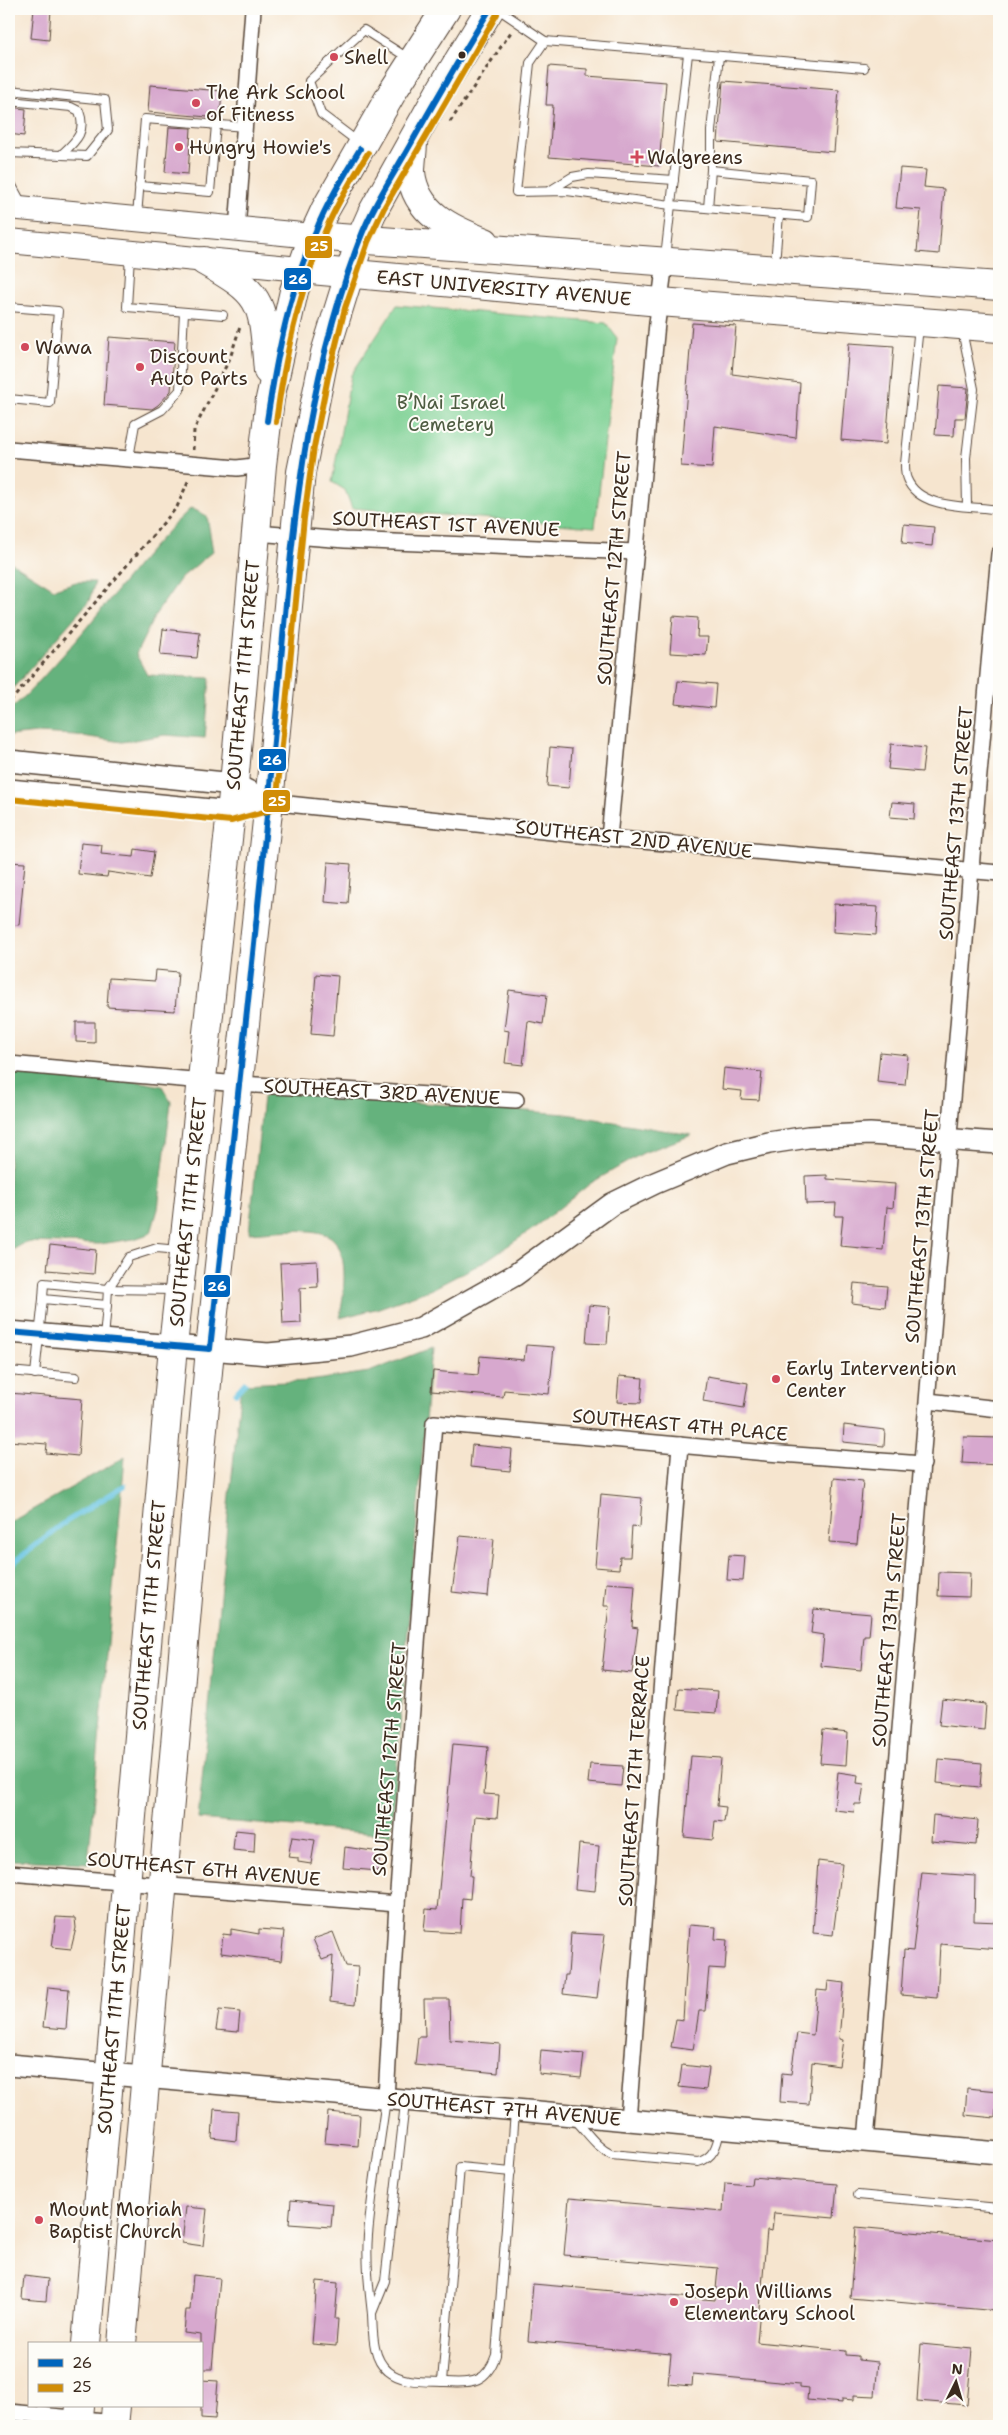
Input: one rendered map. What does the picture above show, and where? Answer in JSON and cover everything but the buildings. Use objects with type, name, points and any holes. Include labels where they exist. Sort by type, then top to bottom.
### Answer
[{"type":"highway","name":"SOUTHEAST 11TH STREET","points":[[86,2342],[173,1346],[234,784],[262,465],[270,399],[300,270],[313,236],[325,210],[362,145],[412,60],[446,9]]},
{"type":"highway","name":"SOUTHEAST 11TH STREET","points":[[122,2342],[210,1349],[269,802],[293,536],[301,472],[326,353],[348,274],[360,240],[372,213],[440,91],[490,9]]},
{"type":"highway","points":[[413,139],[411,172],[416,192],[424,206],[436,218],[457,232],[510,251]]},
{"type":"highway","name":"EAST UNIVERSITY AVENUE","points":[[313,236],[999,286]]},
{"type":"highway","points":[[204,261],[246,286],[255,297],[260,308],[270,399]]},
{"type":"highway","name":"EAST UNIVERSITY AVENUE","points":[[300,270],[660,302],[999,328]]},
{"type":"main road","name":"EAST UNIVERSITY AVENUE","points":[[16,208],[313,236]]},
{"type":"main road","name":"EAST UNIVERSITY AVENUE","points":[[9,241],[300,270]]},
{"type":"street","points":[[237,230],[253,9]]},
{"type":"street","name":"SOUTHEAST 12TH STREET","points":[[610,838],[664,262]]},
{"type":"street","points":[[9,449],[237,468],[262,465]]},
{"type":"street","name":"SOUTHEAST 1ST AVENUE","points":[[256,533],[636,552]]},
{"type":"street","name":"SOUTHEAST 13TH STREET","points":[[866,2141],[971,871],[998,590],[999,554]]},
{"type":"street","name":"SOUTHEAST 2ND AVENUE","points":[[9,761],[234,784],[269,802]]},
{"type":"street","name":"SOUTHEAST 2ND AVENUE","points":[[9,790],[231,812],[269,802],[610,838],[999,873]]},
{"type":"street","name":"SOUTHEAST 3RD AVENUE","points":[[9,1064],[238,1084],[516,1100]]},
{"type":"street","points":[[9,1332],[268,1354],[352,1346],[421,1328],[491,1290],[573,1235],[612,1204],[655,1183],[727,1153],[769,1143],[808,1137],[870,1134],[950,1138],[999,1143]]},
{"type":"street","points":[[928,1401],[999,1409]]},
{"type":"street","name":"SOUTHEAST 12TH STREET","points":[[396,2099],[397,1904],[434,1423]]},
{"type":"street","name":"SOUTHEAST 4TH PLACE","points":[[434,1423],[923,1464]]},
{"type":"street","name":"SOUTHEAST 12TH TERRACE","points":[[628,2120],[680,1445]]},
{"type":"street","name":"SOUTHEAST 6TH AVENUE","points":[[9,1873],[397,1904]]},
{"type":"street","name":"SOUTHEAST 7TH AVENUE","points":[[9,2065],[999,2153]]},
{"type":"street","points":[[9,2412],[115,2418]]},
{"type":"lane","points":[[498,9],[545,41],[864,68]]},
{"type":"lane","points":[[362,145],[321,114],[309,81],[364,30],[412,60]]},
{"type":"lane","points":[[545,41],[530,63],[516,192],[567,190],[671,205],[808,217],[811,180],[711,170]]},
{"type":"lane","points":[[664,262],[688,54]]},
{"type":"lane","points":[[708,208],[711,170],[711,131],[719,56]]},
{"type":"lane","points":[[9,90],[105,100],[108,130],[87,156],[9,152]]},
{"type":"lane","points":[[9,101],[71,107],[79,111],[83,129],[61,155]]},
{"type":"lane","points":[[136,220],[145,119],[245,127]]},
{"type":"lane","points":[[139,186],[210,192],[216,125]]},
{"type":"lane","points":[[550,191],[572,177],[589,174],[674,180]]},
{"type":"lane","points":[[9,180],[16,208]]},
{"type":"lane","points":[[775,270],[779,214]]},
{"type":"lane","points":[[130,253],[127,307],[223,315]]},
{"type":"lane","points":[[9,306],[58,311],[50,403],[9,400]]},
{"type":"lane","points":[[129,458],[136,424],[162,410],[180,390],[184,312]]},
{"type":"lane","points":[[920,322],[905,464],[907,479],[917,493],[949,506],[999,510]]},
{"type":"lane","points":[[961,325],[974,389],[966,458],[967,506]]},
{"type":"lane","points":[[103,1340],[108,1290],[129,1257],[158,1248],[183,1251]]},
{"type":"lane","points":[[35,1374],[44,1283],[108,1290],[153,1289],[179,1291]]},
{"type":"lane","points":[[43,1299],[107,1305]]},
{"type":"lane","points":[[9,1372],[76,1377]]},
{"type":"lane","points":[[396,2099],[368,2236],[374,2347],[379,2360],[388,2372],[406,2380],[463,2383],[477,2380],[492,2366],[496,2355],[515,2110]]},
{"type":"lane","points":[[372,2315],[385,2281],[396,2099]]},
{"type":"lane","points":[[569,2114],[588,2133],[599,2149],[611,2154],[621,2155],[698,2162],[706,2160],[716,2148],[721,2128]]},
{"type":"lane","points":[[442,2382],[460,2167],[510,2172]]},
{"type":"lane","points":[[858,2195],[999,2208]]},
{"type":"path","points":[[447,128],[518,22]]},
{"type":"path","points":[[9,700],[15,696],[177,507],[186,491],[193,464],[194,430],[230,358],[240,326]]},
{"type":"green space","name":"B’Nai Israel Cemetery","points":[[397,305],[606,323],[617,338],[595,527],[352,508],[345,490],[332,482],[351,375]]},
{"type":"green space","points":[[191,508],[207,516],[213,551],[181,578],[155,615],[136,654],[147,675],[210,678],[205,738],[165,735],[122,742],[76,735],[37,733],[9,736],[9,710],[55,664],[155,545]]},
{"type":"green space","points":[[9,561],[54,589],[76,582],[95,582],[89,601],[9,693]]},
{"type":"green space","points":[[9,1069],[131,1080],[162,1086],[171,1102],[158,1209],[151,1233],[134,1239],[100,1244],[26,1242],[9,1252]]},
{"type":"green space","points":[[273,1092],[566,1114],[692,1135],[643,1153],[591,1183],[533,1229],[482,1263],[432,1289],[379,1308],[340,1318],[344,1277],[342,1255],[333,1239],[317,1232],[306,1231],[249,1233],[263,1097]]},
{"type":"green space","points":[[431,1348],[391,1835],[198,1819],[241,1384],[309,1381],[369,1372]]},
{"type":"green space","points":[[125,1457],[88,1863],[9,1860],[9,1523]]},
{"type":"waterway","points":[[236,1393],[245,1383]]},
{"type":"waterway","points":[[9,1566],[61,1525],[124,1486]]},
{"type":"transit line","name":"26","points":[[9,1332],[210,1349],[257,918],[289,571],[307,436],[321,369],[338,304],[370,215],[490,9]]},
{"type":"transit line","name":"25","points":[[9,799],[231,821],[276,807],[304,518],[314,447],[328,377],[345,308],[368,242],[384,208],[497,14]]},
{"type":"transit line","name":"26","points":[[267,421],[280,346],[292,297],[308,249],[327,206],[360,149]]},
{"type":"transit line","name":"25","points":[[276,422],[294,323],[308,274],[331,217],[368,153]]},
{"type":"place","name":"Shell","points":[[334,57]]},
{"type":"place","name":"The Ark School of Fitness","points":[[196,103]]},
{"type":"place","name":"Hungry Howie's","points":[[179,147]]},
{"type":"place","name":"Walgreens","points":[[637,157]]},
{"type":"place","name":"Wawa","points":[[25,347]]},
{"type":"place","name":"Discount Auto Parts","points":[[140,367]]},
{"type":"place","name":"Early Intervention Center","points":[[776,1379]]},
{"type":"place","name":"Mount Moriah Baptist Church","points":[[39,2220]]},
{"type":"place","name":"Joseph Williams Elementary School","points":[[674,2302]]}]
